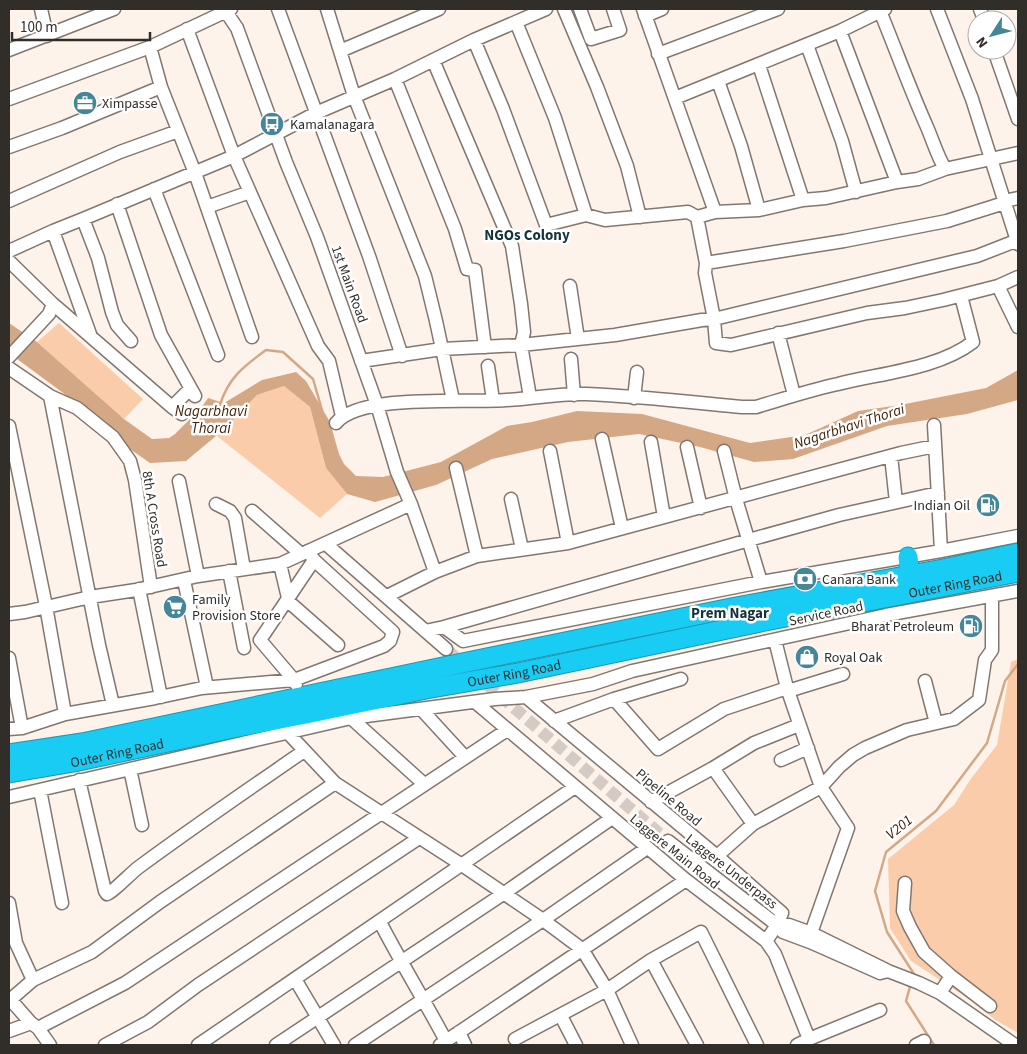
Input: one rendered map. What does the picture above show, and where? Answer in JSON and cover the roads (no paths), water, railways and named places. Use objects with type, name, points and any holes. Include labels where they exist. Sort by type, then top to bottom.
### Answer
[{"type":"highway","name":"Outer Ring Road","points":[[9,754],[82,743],[297,688],[731,608],[909,566],[1018,553]]},
{"type":"highway","name":"Outer Ring Road","points":[[9,774],[238,727],[349,712],[448,685],[884,606],[1018,572]]},
{"type":"street","points":[[41,9],[47,36]]},
{"type":"street","points":[[9,50],[47,36],[87,13],[114,9]]},
{"type":"street","points":[[278,9],[369,256],[402,356]]},
{"type":"street","points":[[329,9],[354,96],[425,276],[453,400]]},
{"type":"street","points":[[340,51],[439,9]]},
{"type":"street","points":[[9,251],[53,230],[83,220],[234,156],[276,132],[316,113],[395,79],[474,40],[546,9]]},
{"type":"street","points":[[564,9],[597,87],[627,166],[640,217]]},
{"type":"street","points":[[580,9],[591,39],[620,30],[613,9]]},
{"type":"street","points":[[662,9],[644,12],[715,212]]},
{"type":"street","points":[[658,54],[778,9]]},
{"type":"street","points":[[361,361],[442,349],[521,345],[614,335],[714,319],[977,256],[1018,241],[972,99],[937,9]]},
{"type":"street","points":[[9,100],[150,47],[227,10]]},
{"type":"street","name":"1st Main Road","points":[[227,10],[237,28],[286,162],[317,237],[377,405],[397,472],[411,504],[434,572]]},
{"type":"street","points":[[675,98],[807,45],[883,10],[936,153],[945,169]]},
{"type":"street","points":[[516,22],[555,118],[586,215]]},
{"type":"street","points":[[187,29],[234,156],[318,346],[329,361],[339,420],[377,405],[417,401],[494,400],[574,395],[756,407],[794,395],[921,366],[961,350],[973,342],[961,296]]},
{"type":"street","points":[[840,31],[897,182]]},
{"type":"street","points":[[474,40],[503,109],[546,225],[586,215],[605,220],[688,212],[697,217],[715,212],[759,210],[918,179],[945,169],[1018,153]]},
{"type":"street","points":[[807,45],[842,141],[856,192]]},
{"type":"street","points":[[150,47],[161,87],[207,207],[252,338]]},
{"type":"street","points":[[433,60],[512,246],[524,332],[521,345],[530,397]]},
{"type":"street","points":[[997,60],[1018,119]]},
{"type":"street","points":[[759,65],[803,200]]},
{"type":"street","points":[[395,79],[455,229],[467,269],[475,270],[485,347]]},
{"type":"street","points":[[718,81],[741,146],[759,210]]},
{"type":"street","points":[[9,147],[62,128],[161,87]]},
{"type":"street","points":[[9,201],[120,152],[178,131]]},
{"type":"street","points":[[154,189],[218,355]]},
{"type":"street","points":[[207,207],[250,192]]},
{"type":"street","points":[[706,263],[844,241],[947,221],[1018,198]]},
{"type":"street","points":[[9,261],[53,304],[176,411],[192,393],[161,336],[117,204]]},
{"type":"street","points":[[697,217],[706,263],[705,273],[714,319],[716,343],[731,345],[867,313],[905,308],[961,296],[998,286],[1018,277]]},
{"type":"street","points":[[83,220],[100,267],[112,312],[118,325],[132,341]]},
{"type":"street","points":[[53,230],[91,336]]},
{"type":"street","points":[[570,286],[578,339]]},
{"type":"street","points":[[998,286],[1018,327]]},
{"type":"street","points":[[11,355],[49,314],[53,304]]},
{"type":"street","points":[[778,333],[794,395]]},
{"type":"street","points":[[571,359],[574,395]]},
{"type":"street","points":[[488,366],[494,400]]},
{"type":"street","name":"8th A Cross Road","points":[[9,368],[50,396],[77,408],[113,437],[130,460],[135,480],[145,588],[161,697]]},
{"type":"street","points":[[634,398],[637,372]]},
{"type":"street","points":[[50,396],[99,645],[113,705]]},
{"type":"street","points":[[934,425],[940,551]]},
{"type":"street","points":[[9,426],[46,606],[65,714]]},
{"type":"street","points":[[602,439],[622,528]]},
{"type":"street","points":[[651,442],[664,517]]},
{"type":"street","points":[[386,596],[434,572],[477,556],[568,543],[891,456],[935,446]]},
{"type":"street","points":[[687,447],[701,508]]},
{"type":"street","points":[[550,451],[568,543]]},
{"type":"street","points":[[724,451],[761,582]]},
{"type":"street","points":[[891,456],[896,502]]},
{"type":"street","points":[[456,468],[477,556]]},
{"type":"street","points":[[179,481],[198,576]]},
{"type":"street","points":[[425,631],[839,515],[938,492]]},
{"type":"street","points":[[511,499],[522,549]]},
{"type":"street","points":[[216,504],[230,511],[235,518],[244,569]]},
{"type":"street","points":[[9,614],[198,576],[280,564],[308,555],[326,544],[411,504]]},
{"type":"street","points":[[9,729],[22,728],[65,714],[207,687],[297,688],[384,646],[390,640],[393,632],[308,555],[252,511]]},
{"type":"street","points":[[444,627],[463,641],[761,582],[909,566],[940,551],[1018,536]]},
{"type":"street","points":[[326,544],[446,649]]},
{"type":"street","points":[[297,688],[260,640],[288,600],[308,555]]},
{"type":"street","points":[[280,564],[288,600],[338,645]]},
{"type":"street","points":[[229,572],[244,648]]},
{"type":"street","points":[[183,580],[207,687]]},
{"type":"street","name":"Service Road","points":[[9,797],[288,733],[349,712],[422,709],[495,699],[526,697],[592,684],[632,671],[775,640],[884,606],[992,597],[1018,591]]},
{"type":"street","points":[[717,856],[753,824],[821,787],[853,755],[907,730],[954,719],[979,700],[985,660],[992,650],[992,597]]},
{"type":"street","points":[[775,640],[787,689],[821,787],[848,828],[811,933]]},
{"type":"street","points":[[9,658],[22,728]]},
{"type":"street","points":[[614,699],[658,749],[724,709],[843,674]]},
{"type":"street","points":[[554,721],[614,699],[681,679]]},
{"type":"street","points":[[925,681],[936,723]]},
{"type":"street","name":"Pipeline Road","points":[[526,697],[717,856],[782,913],[777,925]]},
{"type":"street","name":"Laggere Main Road","points":[[475,702],[647,848],[766,941],[775,954],[810,1039]]},
{"type":"street","points":[[422,709],[465,757]]},
{"type":"street","points":[[349,712],[424,784]]},
{"type":"street","points":[[652,802],[754,743],[800,725]]},
{"type":"street","points":[[9,1031],[35,1025],[125,984],[507,730]]},
{"type":"street","points":[[288,733],[335,784],[462,865],[582,949],[607,990],[632,1045]]},
{"type":"street","points":[[781,760],[808,748]]},
{"type":"street","points":[[79,780],[107,894],[111,893],[126,877],[160,851],[304,751]]},
{"type":"street","points":[[713,768],[753,824]]},
{"type":"street","points":[[130,769],[142,826]]},
{"type":"street","points":[[50,1045],[35,1025],[10,999],[33,980],[92,952],[160,902],[335,784]]},
{"type":"street","points":[[198,1045],[575,787]]},
{"type":"street","points":[[40,790],[62,903]]},
{"type":"street","points":[[276,1045],[503,894],[612,818]]},
{"type":"street","points":[[105,1045],[148,1022],[198,985],[419,838]]},
{"type":"street","name":"Laggere Underpass","points":[[668,841],[777,925]]},
{"type":"street","points":[[355,1045],[543,920],[647,848]]},
{"type":"street","points":[[380,922],[400,962],[424,1000],[443,1043],[686,880]]},
{"type":"street","points":[[905,883],[903,911],[924,952],[990,1006]]},
{"type":"street","points":[[9,903],[16,942],[33,980]]},
{"type":"street","points":[[777,925],[789,925],[811,933],[888,970],[919,982],[940,993],[1015,1045]]},
{"type":"street","points":[[766,941],[777,925]]},
{"type":"street","points":[[777,925],[783,932],[880,973],[888,970]]},
{"type":"street","points":[[513,1039],[561,1016],[607,990],[652,960],[701,932],[757,1045]]},
{"type":"street","points":[[652,960],[697,1045]]},
{"type":"street","points":[[940,993],[951,976]]},
{"type":"street","points":[[295,979],[334,1045]]},
{"type":"street","points":[[797,1045],[880,1010]]},
{"type":"street","points":[[561,1016],[576,1045]]},
{"type":"street","points":[[459,1032],[465,1045]]},
{"type":"water","name":"Nagarbhavi Thorai","points":[[9,323],[37,342],[124,419],[152,439],[169,438],[175,434],[201,408],[208,398],[224,403],[262,380],[296,372],[306,381],[330,422],[339,454],[344,464],[356,476],[383,477],[441,462],[507,426],[577,411],[642,414],[750,443],[805,435],[858,411],[900,405],[986,388],[1018,370],[1018,400],[967,414],[887,426],[793,459],[754,462],[700,447],[639,434],[568,442],[492,459],[436,485],[375,502],[347,494],[326,468],[310,407],[284,386],[257,395],[222,431],[186,461],[150,463],[127,447],[74,401],[9,353]]},
{"type":"waterway","name":"Nagarbhavi Thorai","points":[[220,405],[232,380],[266,350],[283,352],[313,379],[322,410]]},
{"type":"waterway","name":"V201","points":[[914,975],[887,932],[875,891],[886,852],[936,811],[987,743],[1005,681],[1018,664]]},
{"type":"waterway","name":"V201","points":[[911,983],[906,1001],[934,1045]]},
{"type":"tunnel","points":[[446,649],[668,841]]},
{"type":"place","name":"Ximpasse","points":[[85,103]]},
{"type":"place","name":"Kamalanagara","points":[[272,124]]},
{"type":"place","name":"Indian Oil","points":[[988,505]]},
{"type":"place","name":"Canara Bank","points":[[805,579]]},
{"type":"place","name":"Family Provision Store","points":[[175,607]]},
{"type":"place","name":"Bharat Petroleum","points":[[971,626]]},
{"type":"place","name":"Royal Oak","points":[[807,657]]},
{"type":"district","name":"NGOs Colony","points":[[527,235]]},
{"type":"district","name":"Prem Nagar","points":[[730,613]]}]
